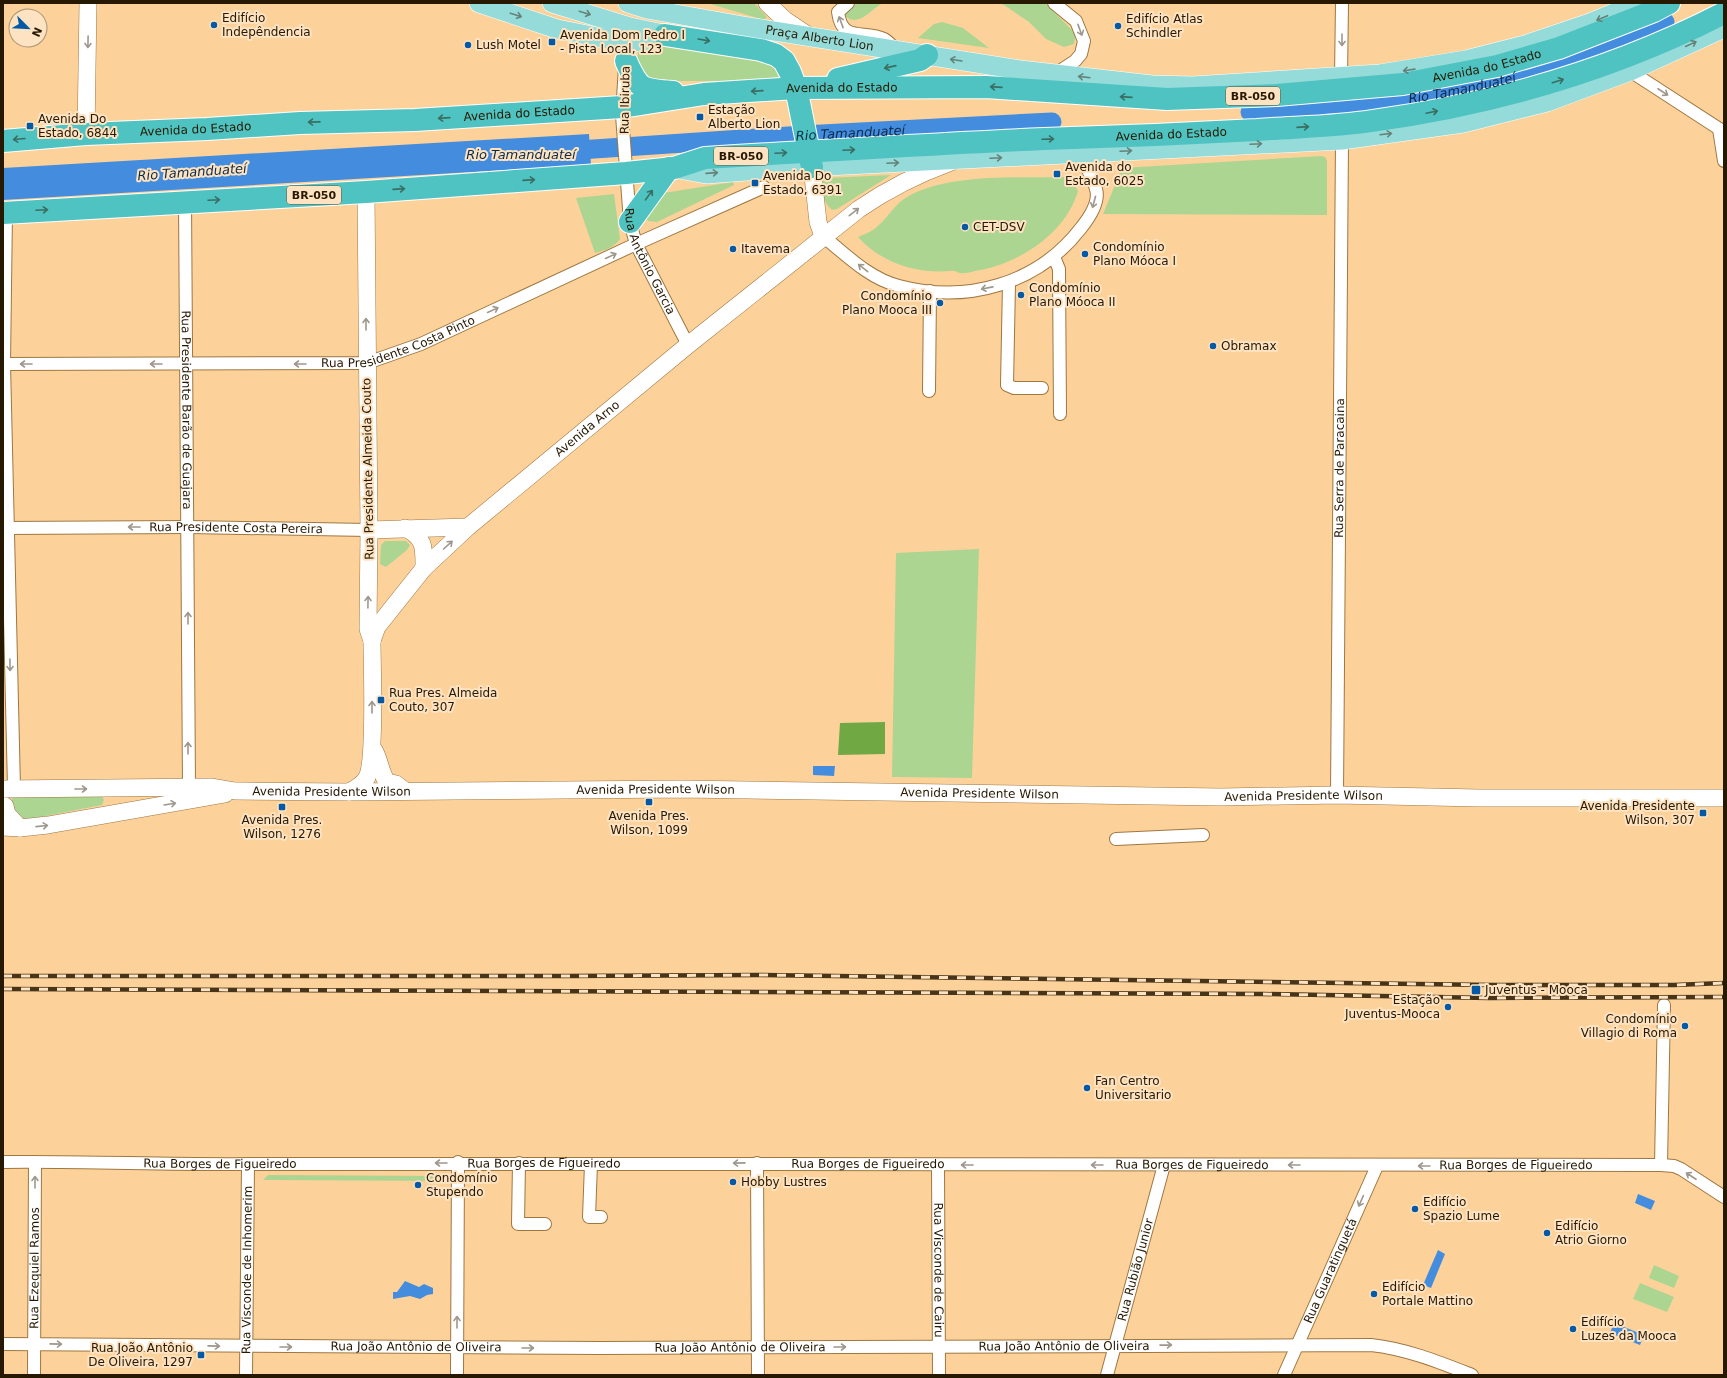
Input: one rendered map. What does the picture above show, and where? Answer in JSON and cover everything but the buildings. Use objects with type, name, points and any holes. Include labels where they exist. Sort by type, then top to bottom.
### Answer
[{"type":"highway","name":"Avenida do Estado","points":[[3,141],[86,134],[207,129],[300,123],[415,120],[622,111],[704,94],[796,88],[986,87],[1167,99],[1269,96],[1376,87],[1422,81],[1497,66],[1559,48],[1654,11],[1669,3]]},
{"type":"highway","name":"Avenida do Estado","points":[[4,212],[366,192],[626,169],[671,168],[705,158],[811,160],[1000,141],[1211,132],[1369,122],[1423,113],[1543,86],[1632,56],[1677,37],[1724,13]]},
{"type":"highway","points":[[665,35],[761,50],[776,55],[787,67],[796,88],[811,160]]},
{"type":"highway","points":[[628,43],[635,82],[650,91],[704,94]]},
{"type":"highway","points":[[823,88],[834,80],[920,60],[928,55]]},
{"type":"highway","points":[[630,222],[671,168]]},
{"type":"main road","points":[[86,134],[88,3]]},
{"type":"main road","points":[[479,3],[557,29],[628,43],[665,35],[658,7]]},
{"type":"main road","points":[[552,3],[628,43]]},
{"type":"main road","points":[[682,3],[742,26]]},
{"type":"main road","points":[[767,3],[785,20],[809,36]]},
{"type":"main road","name":"Avenida do Estado","points":[[928,55],[1055,74],[1152,85],[1193,86],[1342,77],[1409,70],[1466,60],[1525,44],[1590,23],[1638,3]]},
{"type":"main road","points":[[631,4],[658,7],[742,26]]},
{"type":"main road","name":"Praça Alberto Lion","points":[[742,26],[928,55]]},
{"type":"main road","name":"Avenida do Estado","points":[[811,160],[957,160],[1079,154],[1342,140],[1425,129],[1505,114],[1547,102],[1630,71],[1724,28]]},
{"type":"main road","points":[[811,160],[818,222],[823,236],[884,192],[922,174],[957,160]]},
{"type":"main road","name":"Rua Presidente Almeida Couto","points":[[349,792],[356,789],[367,779],[371,766],[372,746],[372,641],[368,629],[369,530],[366,192]]},
{"type":"main road","name":"Avenida Arno","points":[[372,641],[377,627],[424,568],[468,527],[688,345],[823,236]]},
{"type":"main road","name":"Rua Presidente Costa Pereira","points":[[369,530],[468,527]]},
{"type":"main road","points":[[405,528],[415,533],[422,543],[424,568]]},
{"type":"main road","name":"Rua Presidente Almeida Couto","points":[[372,746],[378,757],[383,776],[387,782],[396,784],[405,791]]},
{"type":"main road","name":"Avenida Presidente Wilson","points":[[8,788],[212,787],[235,790],[349,792],[682,788],[1220,797],[1337,795],[1474,798],[1724,798]]},
{"type":"main road","points":[[8,788],[4,807],[7,814],[20,828]]},
{"type":"main road","name":"Avenida Presidente Wilson","points":[[3,827],[20,828],[48,825],[201,799],[235,790]]},
{"type":"street","name":"Praça Alberto Lion","points":[[848,3],[838,12],[841,26],[848,32],[883,38],[897,50]]},
{"type":"street","points":[[1054,3],[1076,21],[1084,41],[1081,54],[1075,61],[1055,74]]},
{"type":"street","points":[[1342,3],[1342,77]]},
{"type":"street","name":"Rua Ibiruba","points":[[626,169],[622,111],[631,4]]},
{"type":"street","points":[[1630,71],[1722,130],[1724,160]]},
{"type":"street","name":"Rua Serra de Paracaina","points":[[1337,795],[1342,140]]},
{"type":"street","points":[[823,236],[871,274],[898,286],[930,291],[967,291],[1008,283],[1031,273],[1054,257],[1070,243],[1086,222],[1096,203],[1097,190],[1079,154]]},
{"type":"street","name":"Rua Antônio Garcia","points":[[626,169],[630,222],[636,244],[688,345]]},
{"type":"street","name":"Rua Presidente Costa Pinto","points":[[4,364],[367,363],[421,344],[636,244],[764,187]]},
{"type":"street","name":"Rua Presidente Barão de Guajara","points":[[185,201],[189,787]]},
{"type":"street","points":[[4,212],[8,788]]},
{"type":"street","points":[[1054,257],[1059,269],[1060,414]]},
{"type":"street","points":[[1008,283],[1008,385],[1014,388],[1042,388]]},
{"type":"street","points":[[929,391],[930,291]]},
{"type":"street","name":"Rua Presidente Costa Pereira","points":[[5,528],[188,527],[369,530]]},
{"type":"street","points":[[1116,839],[1203,834]]},
{"type":"street","points":[[1662,1165],[1664,1005]]},
{"type":"street","name":"Rua Borges de Figueiredo","points":[[3,1162],[248,1164],[458,1162],[938,1165],[1662,1165],[1681,1169],[1724,1197]]},
{"type":"street","name":"Rua Ezequiel Ramos","points":[[34,1375],[35,1162]]},
{"type":"street","points":[[457,1375],[458,1162]]},
{"type":"street","points":[[519,1163],[518,1224],[545,1224]]},
{"type":"street","points":[[757,1163],[758,1375]]},
{"type":"street","name":"Rua Visconde de Inhomerim","points":[[246,1375],[248,1164]]},
{"type":"street","points":[[590,1164],[589,1216],[601,1217]]},
{"type":"street","name":"Rua Visconde de Cairu","points":[[938,1165],[939,1375]]},
{"type":"street","name":"Rua Rubião Junior","points":[[1107,1375],[1164,1165]]},
{"type":"street","name":"Rua Guaratinguetá","points":[[1284,1375],[1377,1166]]},
{"type":"street","name":"Rua João Antônio de Oliveira","points":[[3,1344],[457,1348],[1371,1345],[1392,1347],[1432,1359],[1472,1375]]},
{"type":"green space","points":[[707,3],[754,3],[767,17],[764,20]]},
{"type":"green space","points":[[857,3],[883,3],[860,19],[850,19],[845,16],[845,13]]},
{"type":"green space","points":[[998,3],[1045,3],[1076,34],[1074,44],[1064,47],[1046,39],[1029,22],[1004,5]]},
{"type":"green space","points":[[942,22],[963,28],[989,48],[918,38],[934,24]]},
{"type":"green space","points":[[650,45],[767,60],[772,62],[781,75],[774,81],[649,81],[637,72],[638,51]]},
{"type":"green space","points":[[1321,156],[1325,157],[1327,161],[1327,215],[1103,214],[1122,168]]},
{"type":"green space","points":[[891,175],[837,209],[832,210],[824,198],[821,182],[826,178]]},
{"type":"green space","points":[[1064,177],[1072,181],[1078,191],[1072,207],[1062,221],[1051,234],[1038,245],[1007,262],[991,267],[963,273],[954,271],[925,271],[900,265],[877,254],[858,237],[877,227],[907,197],[924,189],[962,180],[983,178]]},
{"type":"green space","points":[[733,182],[734,185],[657,222],[648,221],[644,214],[657,194]]},
{"type":"green space","points":[[614,194],[620,239],[612,247],[595,253],[576,198]]},
{"type":"green space","points":[[385,541],[406,541],[410,545],[407,550],[386,567],[380,564],[381,545]]},
{"type":"green space","points":[[979,549],[972,778],[892,777],[896,553]]},
{"type":"green space","points":[[885,722],[885,754],[838,755],[840,723]]},
{"type":"green space","points":[[13,796],[102,796],[104,800],[102,805],[25,820],[10,805]]},
{"type":"green space","points":[[268,1175],[443,1176],[448,1181],[263,1180]]},
{"type":"green space","points":[[1654,1265],[1679,1276],[1674,1288],[1649,1278]]},
{"type":"green space","points":[[1640,1283],[1674,1297],[1667,1312],[1633,1299]]},
{"type":"water","name":"Rio Tamanduateí","points":[[589,134],[591,165],[3,200],[3,168]]},
{"type":"water","points":[[813,766],[835,766],[834,776],[813,775]]},
{"type":"water","points":[[1638,1194],[1655,1201],[1651,1210],[1635,1203]]},
{"type":"water","points":[[1438,1250],[1445,1254],[1431,1288],[1423,1285]]},
{"type":"water","points":[[405,1281],[419,1287],[424,1284],[433,1288],[433,1294],[427,1295],[420,1299],[410,1296],[393,1299],[393,1292],[397,1292]]},
{"type":"water","points":[[1614,1323],[1644,1335],[1640,1345],[1610,1333]]},
{"type":"waterway","name":"Rio Tamanduateí","points":[[1250,112],[1366,106],[1471,87],[1537,71],[1570,61],[1665,22]]},
{"type":"waterway","name":"Rio Tamanduateí","points":[[564,151],[803,135],[1052,122]]},
{"type":"railway","points":[[3,976],[760,975],[1491,985],[1674,985],[1724,983]]},
{"type":"railway","points":[[3,989],[1263,994],[1489,998],[1724,997]]},
{"type":"place","name":"Edifício Indepêndencia","points":[[214,25]]},
{"type":"place","name":"Edifício Atlas Schindler","points":[[1118,26]]},
{"type":"place","name":"Avenida Dom Pedro I - Pista Local, 123","points":[[552,42]]},
{"type":"place","name":"Lush Motel","points":[[468,45]]},
{"type":"place","name":"Estação Alberto Lion","points":[[700,117]]},
{"type":"place","name":"Avenida Do Estado, 6844","points":[[30,126]]},
{"type":"place","name":"Avenida do Estado, 6025","points":[[1057,174]]},
{"type":"place","name":"Avenida Do Estado, 6391","points":[[755,183]]},
{"type":"place","name":"CET-DSV","points":[[965,227]]},
{"type":"place","name":"Itavema","points":[[733,249]]},
{"type":"place","name":"Condomínio Plano Móoca I","points":[[1085,254]]},
{"type":"place","name":"Condomínio Plano Móoca II","points":[[1021,295]]},
{"type":"place","name":"Condomínio Plano Mooca III","points":[[940,303]]},
{"type":"place","name":"Obramax","points":[[1213,346]]},
{"type":"place","name":"Rua Pres. Almeida Couto, 307","points":[[381,700]]},
{"type":"place","name":"Avenida Pres. Wilson, 1099","points":[[649,802]]},
{"type":"place","name":"Avenida Pres. Wilson, 1276","points":[[282,807]]},
{"type":"place","name":"Avenida Presidente Wilson, 307","points":[[1703,813]]},
{"type":"place","name":"Juventus - Mooca","points":[[1476,990]]},
{"type":"place","name":"Estação Juventus-Mooca","points":[[1448,1007]]},
{"type":"place","name":"Condomínio Villagio di Roma","points":[[1685,1026]]},
{"type":"place","name":"Fan Centro Universitario","points":[[1087,1088]]},
{"type":"place","name":"Hobby Lustres","points":[[733,1182]]},
{"type":"place","name":"Condomínio Stupendo","points":[[418,1185]]},
{"type":"place","name":"Edifício Spazio Lume","points":[[1415,1209]]},
{"type":"place","name":"Edifício Atrio Giorno","points":[[1547,1233]]},
{"type":"place","name":"Edifício Portale Mattino","points":[[1374,1294]]},
{"type":"place","name":"Edifício Luzes da Mooca","points":[[1573,1329]]},
{"type":"place","name":"Rua João Antônio De Oliveira, 1297","points":[[201,1355]]}]
